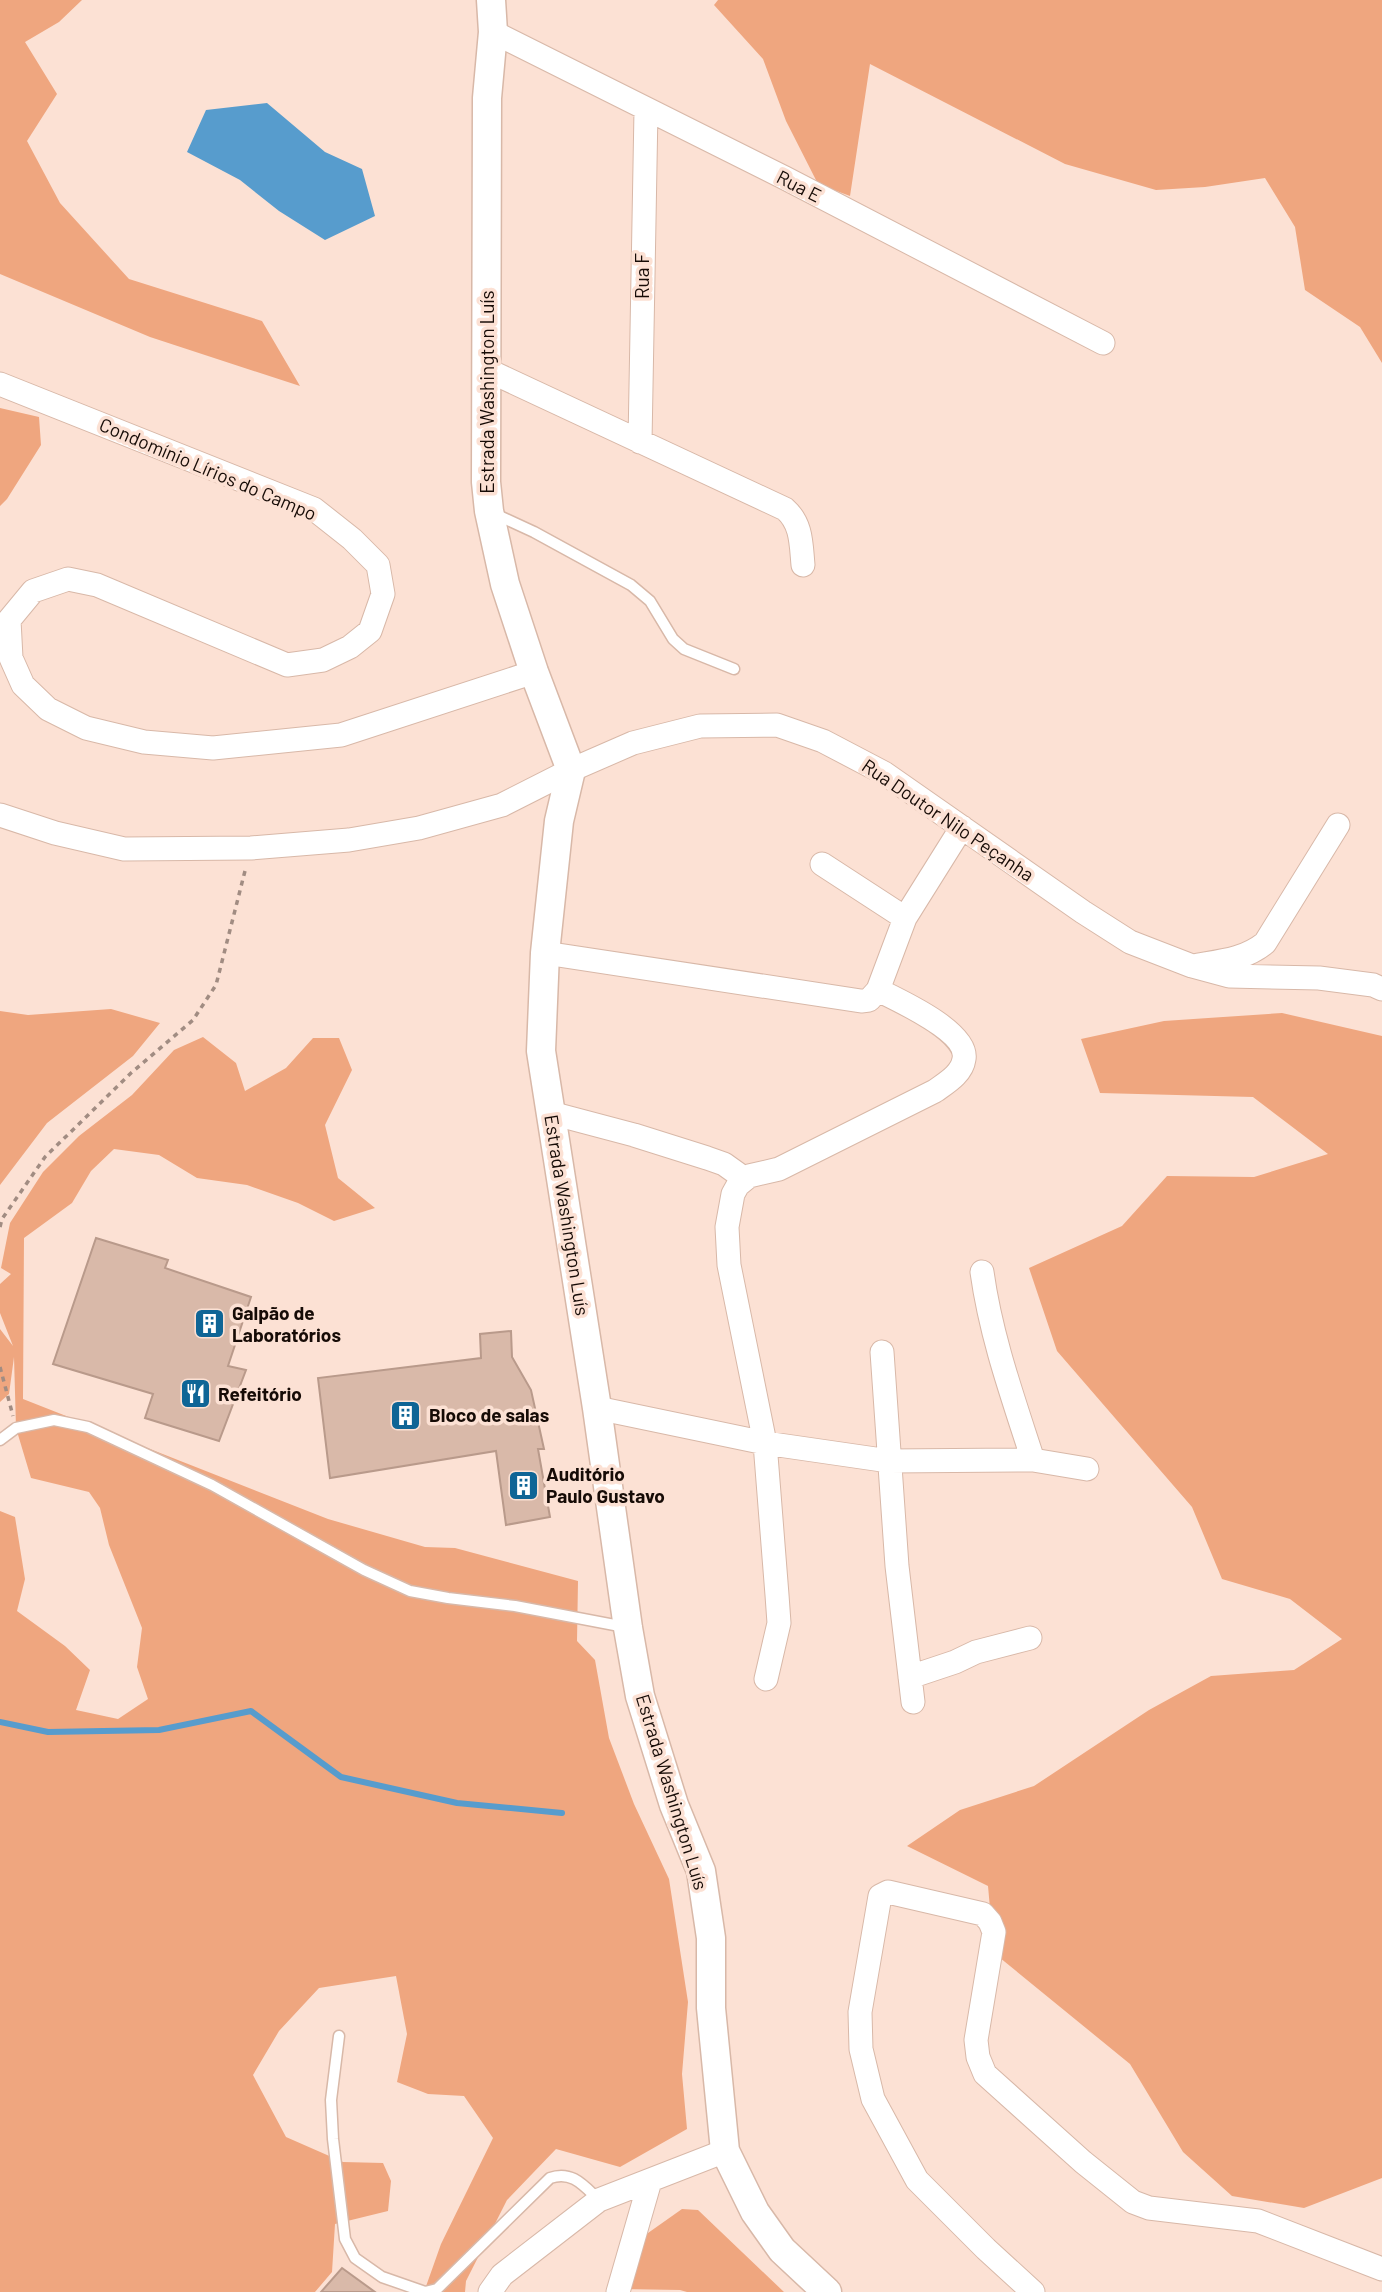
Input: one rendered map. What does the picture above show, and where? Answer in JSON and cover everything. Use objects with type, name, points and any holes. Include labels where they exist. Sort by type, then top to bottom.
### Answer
[{"type":"street","name":"Estrada Washington Luís","points":[[491,0],[493,32],[487,98],[485,369],[486,482],[489,511],[505,584],[571,770],[559,821],[545,953],[541,1051],[640,1696],[674,1805],[701,1871],[711,1938],[711,2008],[725,2151]]},
{"type":"street","name":"Rua E","points":[[493,32],[785,178],[1104,343]]},
{"type":"street","name":"Rua F","points":[[640,442],[646,110]]},
{"type":"street","points":[[485,369],[785,509],[798,525],[803,565]]},
{"type":"street","name":"Condomínio Lírios do Campo","points":[[0,384],[313,509],[352,539],[378,565],[383,594],[370,631],[350,648],[323,660],[287,665],[97,585],[68,579],[33,591],[9,620],[11,658],[23,685],[48,709],[86,728],[144,742],[213,748],[341,735],[534,672]]},
{"type":"street","name":"Rua Doutor Nilo Peçanha","points":[[0,815],[55,833],[124,849],[251,848],[349,840],[419,828],[502,804],[633,743],[700,726],[776,725],[823,741],[884,773],[1130,942],[1192,966],[1229,976],[1319,978],[1373,985],[1382,989]]},
{"type":"street","name":"Rua Doutor Nilo Peçanha","points":[[1192,966],[1232,960],[1254,953],[1265,943],[1338,825]]},
{"type":"street","points":[[545,953],[860,1001],[869,1000],[878,990],[905,918],[962,827]]},
{"type":"street","points":[[822,864],[905,918]]},
{"type":"street","points":[[766,1679],[779,1623],[765,1443],[729,1265],[727,1227],[733,1194],[738,1185],[749,1176],[779,1169],[935,1091],[953,1078],[964,1062],[965,1051],[956,1037],[920,1010],[878,990]]},
{"type":"street","points":[[551,1113],[707,1158],[724,1164],[745,1179]]},
{"type":"street","points":[[982,1272],[988,1314],[996,1344],[1033,1460]]},
{"type":"street","points":[[882,1352],[897,1566],[913,1702]]},
{"type":"street","points":[[597,1408],[765,1443],[889,1461],[1033,1460],[1087,1469]]},
{"type":"street","points":[[910,1677],[939,1669],[985,1648],[1031,1638]]},
{"type":"street","points":[[1033,2292],[917,2180],[873,2099],[861,2049],[860,2012],[880,1896],[884,1893],[983,1914],[990,1922],[993,1932],[976,2040],[978,2057],[985,2074],[1083,2162],[1133,2202],[1149,2208],[1258,2221],[1382,2269]]},
{"type":"street","points":[[490,2292],[502,2275],[599,2200],[725,2151],[755,2211],[782,2250],[827,2292]]},
{"type":"street","points":[[618,2292],[650,2181]]},
{"type":"lane","points":[[489,511],[534,532],[631,585],[650,601],[673,639],[684,649],[734,668]]},
{"type":"lane","points":[[0,1440],[16,1429],[54,1420],[88,1427],[212,1485],[364,1570],[410,1591],[515,1606],[628,1628]]},
{"type":"lane","points":[[339,2036],[331,2100],[345,2239],[355,2258],[382,2277],[425,2292],[437,2289],[550,2178],[560,2174],[569,2176],[599,2200]]},
{"type":"path","points":[[0,1227],[2,1219],[45,1157],[131,1073],[193,1020],[216,985],[251,848]]},
{"type":"path","points":[[0,1367],[16,1429]]},
{"type":"shaded area","points":[[0,0],[82,0],[59,22],[25,42],[57,94],[27,141],[60,203],[129,279],[262,321],[300,386],[150,337],[0,274]]},
{"type":"shaded area","points":[[718,0],[1382,0],[1382,363],[1360,327],[1305,290],[1295,227],[1265,178],[1205,187],[1156,190],[1065,164],[870,64],[850,196],[818,184],[786,121],[763,59],[714,5]]},
{"type":"shaded area","points":[[0,408],[39,417],[41,445],[0,506]]},
{"type":"shaded area","points":[[111,1009],[160,1023],[133,1056],[47,1123],[0,1185],[0,1011],[28,1015]]},
{"type":"shaded area","points":[[1282,1013],[1382,1036],[1382,2178],[1304,2208],[1232,2196],[1183,2152],[1130,2064],[994,1953],[988,1886],[907,1846],[960,1810],[1034,1786],[1149,1710],[1211,1676],[1294,1670],[1342,1639],[1290,1599],[1222,1579],[1192,1507],[1057,1351],[1029,1268],[1122,1226],[1167,1176],[1254,1177],[1328,1154],[1253,1097],[1100,1093],[1081,1039],[1164,1021]]},
{"type":"shaded area","points":[[203,1037],[236,1063],[245,1091],[286,1068],[313,1038],[339,1038],[352,1070],[325,1125],[338,1178],[375,1208],[334,1221],[298,1203],[247,1185],[197,1178],[159,1155],[114,1149],[91,1171],[72,1203],[24,1238],[23,1399],[328,1519],[425,1547],[455,1548],[578,1581],[577,1641],[595,1660],[609,1738],[634,1804],[669,1879],[688,2002],[682,2074],[687,2129],[620,2167],[556,2149],[507,2200],[466,2281],[465,2292],[424,2292],[441,2244],[493,2138],[464,2096],[428,2094],[397,2082],[407,2034],[396,1976],[319,1988],[279,2031],[253,2075],[286,2137],[343,2162],[383,2163],[391,2181],[388,2211],[335,2224],[332,2272],[315,2292],[0,2292],[0,1511],[15,1517],[25,1579],[17,1611],[65,1646],[90,1670],[76,1710],[118,1719],[148,1699],[137,1667],[142,1628],[109,1545],[100,1508],[89,1492],[31,1478],[16,1428],[14,1357],[9,1394],[0,1402],[0,1329],[13,1346],[0,1313],[0,1284],[11,1274],[1,1268],[10,1223],[43,1172],[79,1136],[132,1095],[174,1050]]},
{"type":"shaded area","points":[[682,2209],[698,2210],[784,2292],[621,2289],[631,2245]]},
{"type":"water","points":[[267,103],[325,152],[362,169],[375,216],[325,240],[279,211],[240,180],[187,152],[206,110]]},
{"type":"building","points":[[96,1238],[168,1260],[165,1268],[251,1297],[228,1366],[246,1370],[219,1441],[145,1418],[153,1394],[53,1364]]},
{"type":"building","name":"Bloco de salas","points":[[511,1331],[512,1357],[531,1390],[544,1449],[538,1449],[550,1517],[506,1525],[496,1451],[330,1478],[318,1378],[481,1358],[480,1334]]},
{"type":"building","points":[[342,2268],[375,2292],[321,2292]]},
{"type":"waterway","points":[[0,1722],[48,1732],[159,1730],[251,1711],[341,1777],[457,1803],[562,1813]]},
{"type":"place","name":"Galpão de Laboratórios","points":[[209,1324]]},
{"type":"place","name":"Refeitório","points":[[195,1394]]},
{"type":"place","name":"Bloco de salas","points":[[406,1415]]},
{"type":"place","name":"Auditório Paulo Gustavo","points":[[523,1485]]}]
